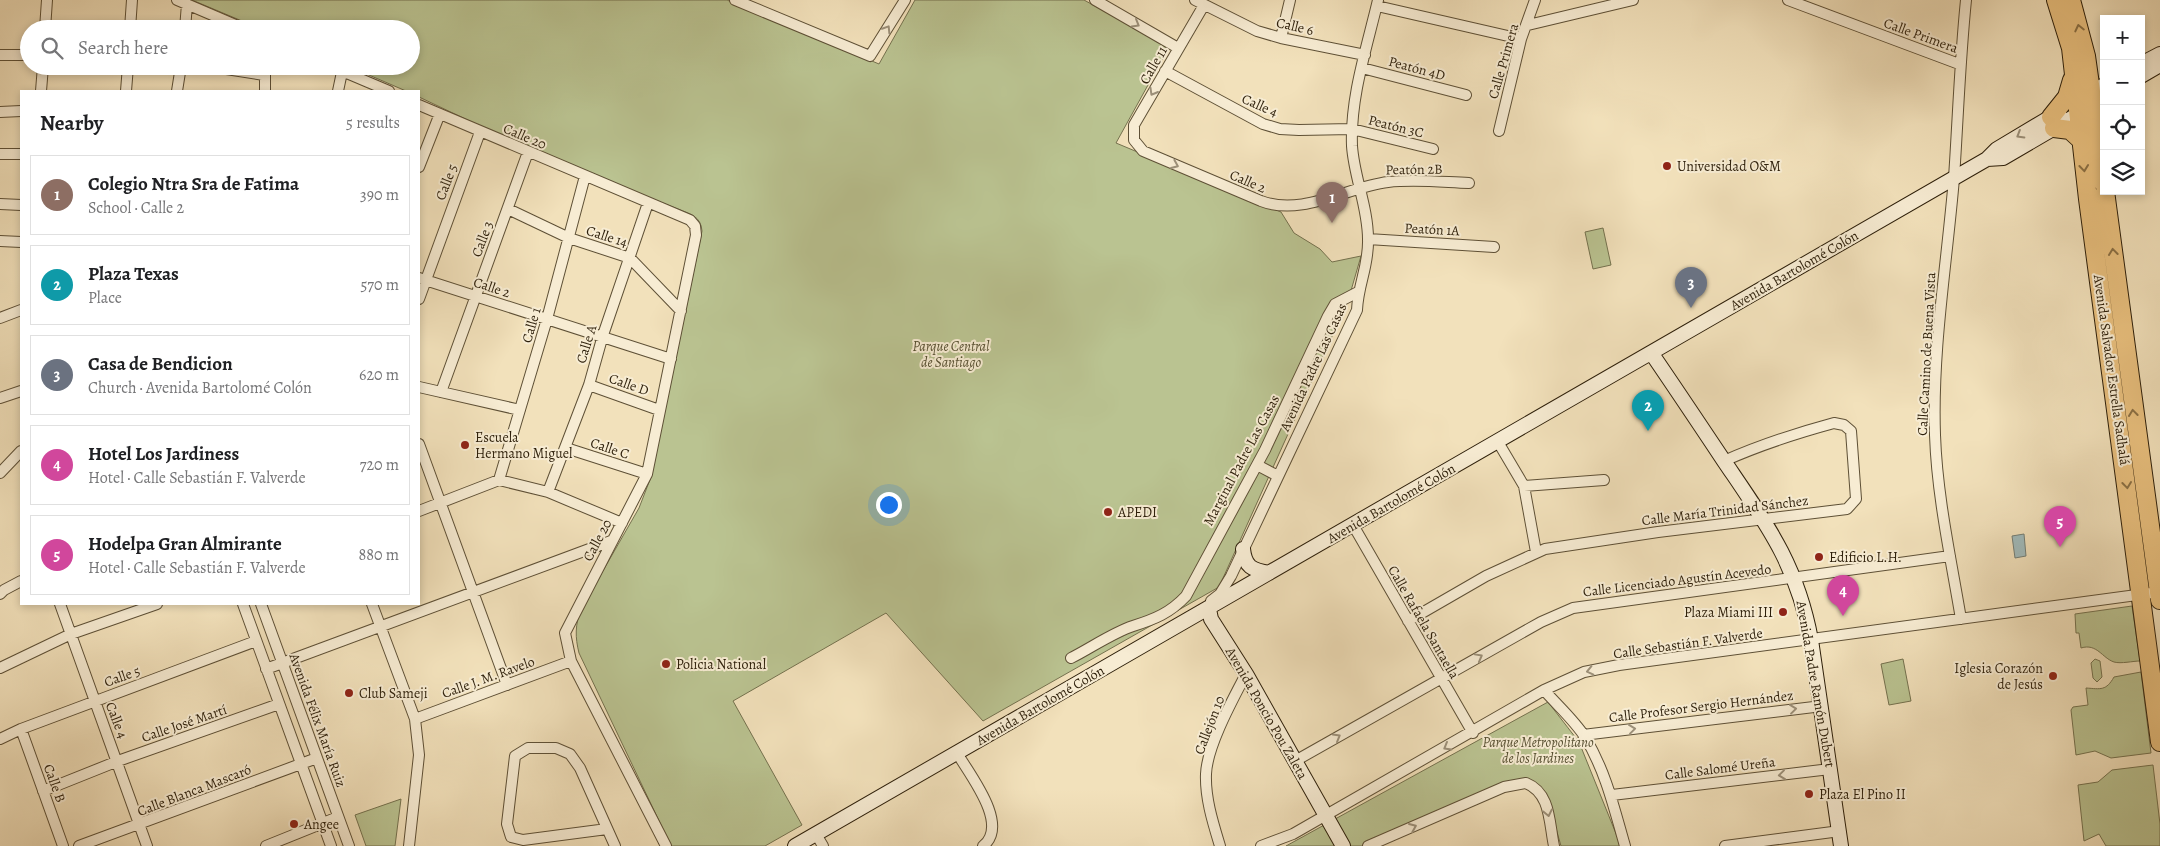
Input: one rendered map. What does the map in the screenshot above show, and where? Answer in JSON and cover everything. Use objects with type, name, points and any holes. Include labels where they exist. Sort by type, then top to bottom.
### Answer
[{"type":"highway","name":"Avenida Salvador Estrella Sadhalá","points":[[2056,0],[2093,102],[2090,139],[2154,595]]},
{"type":"highway","name":"Avenida Salvador Estrella Sadhalá","points":[[2071,0],[2079,61]]},
{"type":"highway","points":[[2093,102],[2090,139],[2052,122],[2067,97],[2079,61],[2100,70]]},
{"type":"highway","name":"Avenida Salvador Estrella Sadhalá","points":[[2090,139],[2100,171]]},
{"type":"highway","name":"Avenida Salvador Estrella Sadhalá","points":[[2106,195],[2148,528],[2154,595],[2160,742]]},
{"type":"main road","points":[[2145,62],[2160,54]]},
{"type":"main road","points":[[2145,74],[2160,65]]},
{"type":"main road","name":"Avenida Bartolomé Colón","points":[[796,846],[819,840],[957,753],[1652,354],[1987,159],[1997,148],[2093,102]]},
{"type":"main road","name":"Avenida Padre Ramón Dubert","points":[[1652,354],[1764,518],[1796,579],[1806,610],[1842,846]]},
{"type":"main road","points":[[1243,549],[1246,564],[1251,569],[1269,573]]},
{"type":"main road","name":"Avenida Poncio Pou Zaleta","points":[[1209,609],[1211,619],[1246,674],[1343,846]]},
{"type":"street","points":[[46,20],[47,0]]},
{"type":"street","points":[[131,20],[132,0]]},
{"type":"street","points":[[176,0],[224,20]]},
{"type":"street","points":[[735,0],[870,56],[903,1]]},
{"type":"street","points":[[1094,0],[1178,48]]},
{"type":"street","points":[[1281,38],[1290,0]]},
{"type":"street","name":"Calle Primera","points":[[1498,131],[1521,39],[1528,25],[1535,0]]},
{"type":"street","points":[[1528,25],[1633,0]]},
{"type":"street","name":"Calle Primera","points":[[1788,0],[1959,64]]},
{"type":"street","name":"Calle Camino de Buena Vista","points":[[1962,619],[1950,556],[1937,457],[1935,416],[1938,337],[1954,178],[1959,64],[1966,0]]},
{"type":"street","name":"Calle 11","points":[[1134,140],[1134,124],[1178,48],[1199,3]]},
{"type":"street","name":"Calle 6","points":[[1199,3],[1238,23],[1281,38],[1365,55]]},
{"type":"street","points":[[1377,3],[1521,39]]},
{"type":"street","name":"Avenida Padre Las Casas","points":[[1209,609],[1211,602],[1226,585],[1357,310],[1358,292],[1367,266],[1368,239],[1352,148],[1352,129],[1362,68],[1377,3]]},
{"type":"street","points":[[186,20],[187,4]]},
{"type":"street","points":[[0,55],[20,55]]},
{"type":"street","name":"Peatón 4D","points":[[1362,68],[1466,95]]},
{"type":"street","name":"Calle 4","points":[[1165,71],[1262,124],[1280,129],[1352,129]]},
{"type":"street","points":[[41,90],[42,75]]},
{"type":"street","points":[[126,90],[127,75]]},
{"type":"street","points":[[177,90],[180,75]]},
{"type":"street","points":[[265,75],[265,90]]},
{"type":"street","points":[[338,90],[341,75]]},
{"type":"street","points":[[350,75],[387,90]]},
{"type":"street","name":"Calle 20","points":[[420,107],[438,116],[690,220],[695,226],[696,235],[647,474],[565,633],[571,661],[666,846]]},
{"type":"street","points":[[0,112],[20,111]]},
{"type":"street","points":[[420,164],[438,116]]},
{"type":"street","name":"Peatón 3C","points":[[1352,129],[1433,149]]},
{"type":"street","name":"Calle 5","points":[[421,279],[480,132]]},
{"type":"street","name":"Calle 2","points":[[1134,140],[1143,151],[1272,205],[1291,206],[1323,200],[1360,186]]},
{"type":"street","name":"Calle 3","points":[[441,392],[528,152]]},
{"type":"street","points":[[0,154],[20,154]]},
{"type":"street","name":"Calle 1","points":[[499,480],[547,318],[585,176]]},
{"type":"street","name":"Peatón 2B","points":[[1360,186],[1409,181],[1469,183]]},
{"type":"street","name":"Calle A","points":[[548,492],[589,385],[602,335],[648,203]]},
{"type":"street","points":[[0,204],[20,205]]},
{"type":"street","name":"Calle 14","points":[[508,209],[569,238],[630,258],[681,311]]},
{"type":"street","name":"Peatón 1A","points":[[1368,239],[1494,247]]},
{"type":"street","points":[[0,241],[20,242]]},
{"type":"street","name":"Calle 2","points":[[421,279],[602,335],[671,359]]},
{"type":"street","name":"Marginal Padre Las Casas","points":[[1071,658],[1133,626],[1152,620],[1174,608],[1186,596],[1256,465],[1335,304],[1358,292]]},
{"type":"street","points":[[0,318],[20,310]]},
{"type":"street","name":"Calle D","points":[[589,385],[659,410]]},
{"type":"street","points":[[420,387],[520,410]]},
{"type":"street","points":[[0,398],[20,390]]},
{"type":"street","name":"Calle María Trinidad Sánchez","points":[[1408,621],[1486,576],[1536,552],[1564,544],[1847,509],[1856,499],[1851,432],[1844,425],[1834,423],[1755,447],[1724,461]]},
{"type":"street","points":[[1498,442],[1524,486],[1536,552]]},
{"type":"street","points":[[420,447],[507,685]]},
{"type":"street","name":"Calle C","points":[[566,448],[647,474]]},
{"type":"street","points":[[2,471],[20,452]]},
{"type":"street","points":[[0,458],[2,471]]},
{"type":"street","points":[[1256,465],[1278,476]]},
{"type":"street","points":[[420,511],[499,480],[548,492],[622,523]]},
{"type":"street","points":[[1524,486],[1604,480]]},
{"type":"street","name":"Calle Rafaela Santaella","points":[[1352,525],[1472,733]]},
{"type":"street","points":[[266,669],[612,541]]},
{"type":"street","name":"Calle Licenciado Agustín Acevedo","points":[[1295,761],[1551,616],[1573,608],[1796,579],[1950,556]]},
{"type":"street","points":[[0,594],[20,581]]},
{"type":"street","name":"Calle Sebastián F. Valverde","points":[[1261,846],[1293,834],[1544,690],[1584,672],[1619,665],[2154,595]]},
{"type":"street","name":"Calle 4","points":[[60,605],[147,846]]},
{"type":"street","points":[[0,668],[70,634],[154,605]]},
{"type":"street","points":[[243,605],[330,846]]},
{"type":"street","name":"Avenida Félix María Ruiz","points":[[261,605],[349,846]]},
{"type":"street","points":[[372,605],[414,719],[419,755],[410,846]]},
{"type":"street","points":[[1152,620],[1170,630]]},
{"type":"street","name":"Calle 5","points":[[0,739],[21,728],[256,641]]},
{"type":"street","name":"Calle J. M. Ravelo","points":[[414,719],[571,661]]},
{"type":"street","name":"Callejón 10","points":[[1220,846],[1212,817],[1206,773],[1214,743],[1246,674]]},
{"type":"street","points":[[1544,690],[1583,735],[1612,795],[1625,846]]},
{"type":"street","name":"Calle José Martí","points":[[43,791],[118,761],[279,704]]},
{"type":"street","name":"Calle Profesor Sergio Hernández","points":[[1583,735],[1822,706]]},
{"type":"street","name":"Calle B","points":[[21,728],[63,846]]},
{"type":"street","points":[[607,829],[523,840],[511,836],[507,824],[515,756],[528,748],[556,748],[570,754],[580,768],[615,846]]},
{"type":"street","points":[[957,753],[990,811],[993,829],[992,836],[983,846]]},
{"type":"street","name":"Calle Blanca Mascaró","points":[[80,846],[317,758]]},
{"type":"street","name":"Calle Salomé Ureña","points":[[1612,795],[1830,769]]},
{"type":"street","points":[[1368,846],[1504,787],[1526,782],[1539,790],[1545,799],[1554,846]]},
{"type":"street","points":[[266,846],[338,817]]},
{"type":"street","points":[[1725,846],[1840,831]]},
{"type":"green space","name":"Parque Central de Santiago","points":[[192,0],[727,0],[879,64],[915,0],[1084,0],[1169,47],[1116,143],[1281,212],[1294,233],[1320,249],[1332,262],[1361,256],[1348,301],[1219,587],[983,721],[886,613],[733,701],[802,825],[765,846],[671,846],[579,653],[576,631],[581,609],[639,508],[651,477],[702,231],[700,222],[687,212],[552,160],[420,97],[420,90],[404,90],[369,75],[420,75],[420,20],[240,20]]},
{"type":"green space","points":[[1603,228],[1611,265],[1593,269],[1585,232]]},
{"type":"green space","points":[[2132,606],[2140,661],[2114,662],[2095,649],[2081,648],[2079,633],[2076,633],[2075,614]]},
{"type":"green space","points":[[1903,659],[1911,701],[1889,705],[1881,664]]},
{"type":"green space","points":[[2095,659],[2100,661],[2102,677],[2097,682],[2093,678],[2091,663]]},
{"type":"green space","points":[[2141,672],[2151,753],[2111,758],[2095,751],[2076,755],[2071,710],[2073,707],[2088,705],[2086,688],[2103,688],[2114,677]]},
{"type":"green space","name":"Parque Metropolitano de los Jardines","points":[[1548,702],[1579,742],[1621,846],[1561,846],[1551,811],[1539,789],[1511,782],[1376,846],[1286,846]]},
{"type":"green space","points":[[2153,765],[2160,824],[2160,846],[2106,846],[2099,834],[2084,841],[2078,785],[2098,782],[2112,770]]},
{"type":"green space","points":[[401,799],[395,846],[366,846],[355,815]]},
{"type":"water","points":[[2024,534],[2026,556],[2015,558],[2012,536]]},
{"type":"place","name":"Universidad O&M","points":[[1667,166]]},
{"type":"place","name":"Colegio Ntra Sra de Fatima","points":[[1332,223]]},
{"type":"place","name":"Casa de Bendicion","points":[[1691,308]]},
{"type":"place","name":"Plaza Texas","points":[[1648,431]]},
{"type":"place","name":"Escuela Hermano Miguel","points":[[465,445]]},
{"type":"place","name":"APEDI","points":[[1108,512]]},
{"type":"place","name":"Hodelpa Gran Almirante","points":[[2060,547]]},
{"type":"place","name":"Edificio L.H.","points":[[1819,557]]},
{"type":"place","name":"Plaza Miami III","points":[[1783,612]]},
{"type":"place","name":"Hotel Los Jardiness","points":[[1843,616]]},
{"type":"place","name":"Policia National","points":[[666,664]]},
{"type":"place","name":"Iglesia Corazón de Jesús","points":[[2053,676]]},
{"type":"place","name":"Club Sameji","points":[[349,693]]},
{"type":"place","name":"Plaza El Pino II","points":[[1809,794]]},
{"type":"place","name":"Angee","points":[[294,824]]}]
